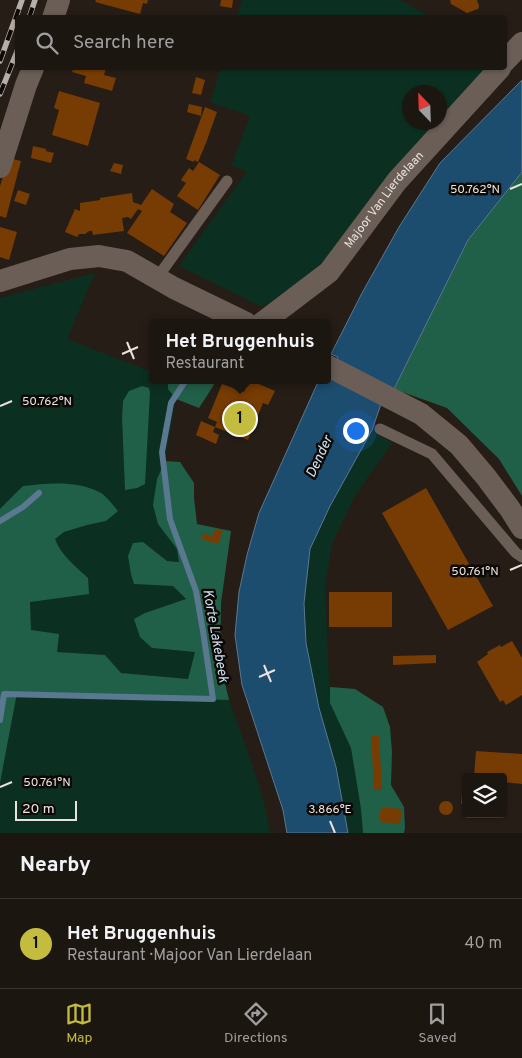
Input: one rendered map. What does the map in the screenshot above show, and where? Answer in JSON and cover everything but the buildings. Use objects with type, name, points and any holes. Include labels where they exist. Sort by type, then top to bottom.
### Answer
[{"type":"street","points":[[54,15],[59,0]]},
{"type":"street","points":[[507,59],[522,43]]},
{"type":"street","points":[[0,167],[26,85],[33,70]]},
{"type":"street","name":"Majoor Van Lierdelaan","points":[[267,319],[330,272],[397,181],[498,70]]},
{"type":"street","points":[[0,281],[70,259],[100,256],[127,261],[174,288],[238,319]]},
{"type":"street","points":[[331,368],[421,414],[459,445],[486,477],[522,528]]},
{"type":"lane","points":[[157,278],[227,181]]},
{"type":"lane","points":[[380,430],[432,454],[516,553],[522,557]]},
{"type":"green space","points":[[242,0],[400,0],[427,15],[238,15]]},
{"type":"green space","points":[[220,70],[487,70],[447,113],[447,85],[402,85],[402,130],[433,130],[339,251],[287,292],[262,307],[179,266],[247,171],[231,166],[250,116],[210,102]]},
{"type":"green space","points":[[522,172],[522,496],[499,459],[447,408],[394,389],[468,240]]},
{"type":"green space","points":[[95,273],[67,339],[149,371],[149,384],[168,384],[168,389],[176,399],[165,461],[157,479],[158,524],[177,549],[179,562],[167,561],[143,542],[134,584],[173,586],[186,600],[145,613],[152,648],[195,652],[188,679],[120,673],[105,655],[57,652],[31,630],[30,602],[88,578],[73,565],[55,539],[64,532],[106,521],[117,510],[0,509],[0,298]],"holes":[[[149,388],[149,411],[142,438],[125,489],[123,401]]]},
{"type":"green space","points":[[168,384],[214,384],[199,408],[176,399],[168,389]]},
{"type":"green space","points":[[142,386],[149,388],[150,393],[145,484],[137,488],[125,490],[123,401],[129,391]]},
{"type":"green space","points":[[372,430],[392,443],[356,494],[332,543],[325,587],[330,703],[351,747],[361,809],[363,833],[348,833],[336,767],[319,708],[306,643],[304,603],[310,549],[330,506]]},
{"type":"green space","points":[[165,461],[180,462],[194,483],[197,524],[231,531],[221,603],[220,662],[229,700],[17,693],[0,783],[0,509],[23,486],[53,483],[73,484],[101,493],[118,511],[106,521],[64,532],[55,539],[73,565],[88,578],[89,594],[30,602],[31,630],[59,634],[57,652],[105,655],[121,673],[188,679],[195,652],[152,648],[140,637],[134,619],[145,613],[186,599],[173,586],[134,584],[128,556],[133,543],[143,542],[167,561],[179,562],[177,549],[158,524],[153,505],[157,479]]},
{"type":"green space","points":[[330,687],[355,689],[383,707],[390,727],[392,752],[391,785],[404,807],[404,833],[363,833],[351,748],[330,703]]},
{"type":"green space","points":[[17,692],[229,700],[258,782],[270,833],[0,833],[0,783]]},
{"type":"water","name":"Dender","points":[[522,80],[522,172],[468,240],[394,389],[389,388],[372,430],[330,506],[310,549],[304,603],[306,643],[319,708],[336,767],[348,833],[287,833],[283,810],[242,685],[235,635],[239,592],[247,555],[259,513],[317,384],[331,384],[331,369],[338,357],[331,354],[399,227],[440,163]]},
{"type":"waterway","name":"Korte Lakebeek","points":[[0,720],[4,694],[213,699],[196,591],[170,519],[162,452],[171,403],[183,384]]},
{"type":"waterway","points":[[0,521],[23,507],[39,493]]},
{"type":"railway","points":[[17,15],[22,0]]},
{"type":"railway","points":[[30,15],[35,0]]},
{"type":"railway","points":[[0,61],[15,19]]},
{"type":"railway","points":[[0,94],[15,56]]},
{"type":"place","name":"Het Bruggenhuis","points":[[240,419]]}]
